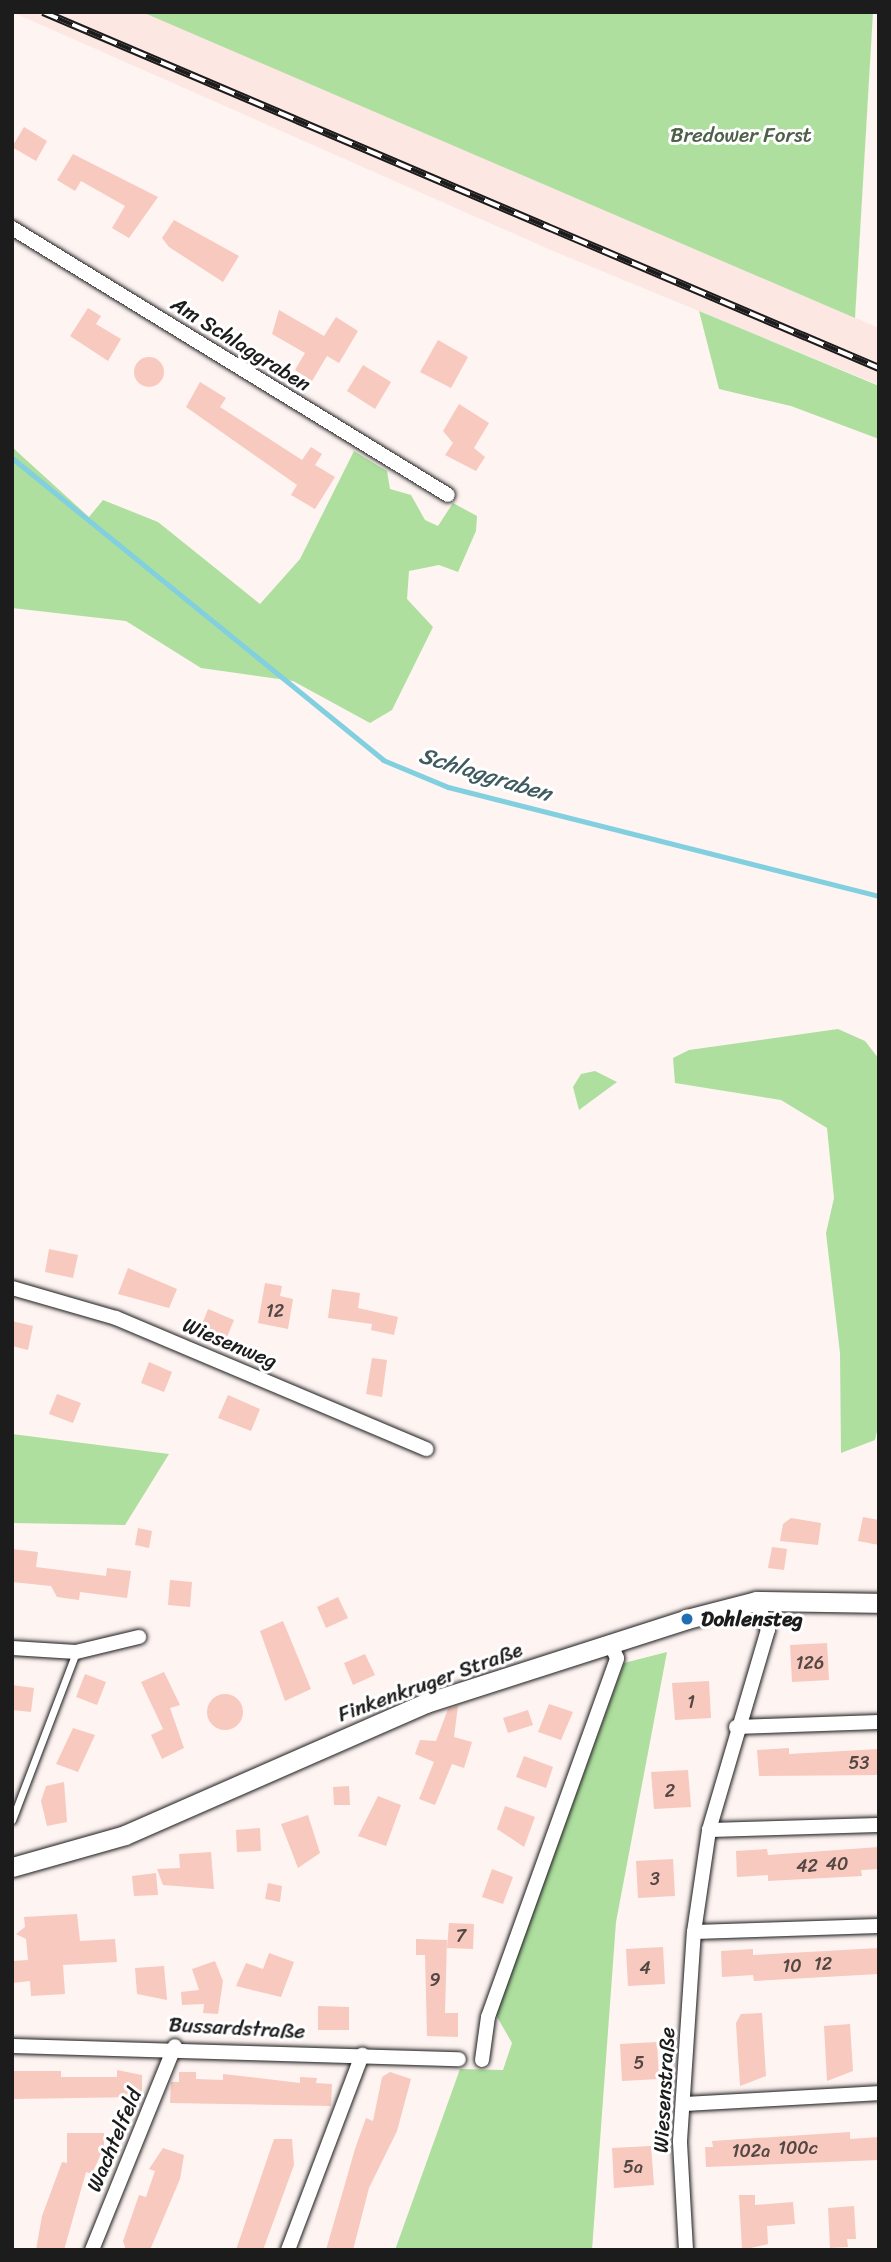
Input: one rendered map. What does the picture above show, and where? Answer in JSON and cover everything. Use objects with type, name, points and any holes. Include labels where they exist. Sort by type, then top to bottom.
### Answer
[{"type":"street","name":"Am Schlaggraben","points":[[12,228],[448,495]]},
{"type":"street","name":"Wiesenweg","points":[[12,1288],[116,1318],[426,1449]]},
{"type":"street","name":"Finkenkruger Straße","points":[[12,1867],[125,1835],[426,1703],[610,1643],[756,1601],[879,1603]]},
{"type":"street","name":"Wiesenstraße","points":[[686,2250],[683,2104],[694,1932],[709,1830],[736,1727],[768,1630],[756,1601]]},
{"type":"street","points":[[12,1648],[76,1652],[139,1637]]},
{"type":"street","points":[[482,2060],[488,2017],[617,1658],[610,1643]]},
{"type":"street","points":[[736,1727],[879,1722]]},
{"type":"street","points":[[709,1830],[879,1825]]},
{"type":"street","points":[[694,1932],[879,1926]]},
{"type":"street","name":"Bussardstraße","points":[[12,2046],[174,2046],[459,2059]]},
{"type":"street","name":"Wachtelfeld","points":[[92,2250],[174,2046]]},
{"type":"street","points":[[288,2250],[362,2055]]},
{"type":"street","points":[[683,2104],[879,2093]]},
{"type":"lane","points":[[12,1820],[76,1652]]},
{"type":"shaded area","points":[[12,12],[143,12],[879,328],[879,385],[553,251]]},
{"type":"green space","name":"Bredower Forst","points":[[142,12],[873,12],[855,318]]},
{"type":"green space","points":[[699,311],[879,386],[879,439],[791,406],[719,389]]},
{"type":"green space","points":[[12,447],[89,517],[103,500],[158,522],[260,604],[300,559],[354,451],[387,471],[390,489],[411,495],[425,520],[438,526],[453,503],[477,516],[476,531],[458,572],[439,565],[409,571],[407,599],[433,627],[392,710],[370,723],[293,681],[201,668],[126,621],[12,608]]},
{"type":"green space","points":[[838,1029],[865,1041],[879,1059],[879,1422],[875,1440],[841,1453],[840,1353],[826,1233],[834,1198],[827,1128],[781,1100],[675,1083],[673,1058],[689,1050]]},
{"type":"green space","points":[[595,1071],[617,1082],[579,1110],[573,1087],[581,1074]]},
{"type":"green space","points":[[12,1434],[169,1454],[125,1525],[12,1523]]},
{"type":"green space","points":[[667,1652],[616,1922],[592,2250],[395,2250],[460,2069],[503,2070],[512,2043],[496,2015],[624,1663]]},
{"type":"building","points":[[24,127],[47,141],[36,161],[12,147]]},
{"type":"building","points":[[73,154],[158,197],[129,238],[112,228],[125,206],[81,181],[75,191],[57,180]]},
{"type":"building","points":[[174,220],[239,256],[223,282],[169,247],[162,238]]},
{"type":"building","points":[[88,308],[101,316],[96,324],[121,339],[108,361],[70,336]]},
{"type":"building","points":[[279,310],[324,336],[336,317],[358,331],[339,363],[327,356],[312,381],[295,370],[305,353],[272,334]]},
{"type":"building","points":[[438,340],[468,357],[451,388],[420,372]]},
{"type":"building","points":[[149,357],[155,358],[163,366],[163,378],[155,386],[149,387],[143,386],[135,378],[134,372],[135,366],[143,358]]},
{"type":"building","points":[[363,365],[391,382],[375,409],[347,391]]},
{"type":"building","points":[[200,382],[226,398],[220,407],[302,460],[311,447],[322,454],[315,465],[335,477],[315,509],[291,495],[297,485],[186,407]]},
{"type":"building","points":[[459,404],[489,423],[474,448],[485,457],[476,471],[445,455],[453,443],[443,431]]},
{"type":"building","points":[[49,1249],[78,1255],[73,1278],[45,1272]]},
{"type":"building","points":[[128,1268],[177,1289],[169,1308],[118,1294]]},
{"type":"building","points":[[265,1283],[282,1286],[280,1296],[293,1299],[288,1329],[258,1323]]},
{"type":"building","points":[[332,1289],[360,1293],[358,1308],[398,1317],[394,1335],[371,1330],[372,1324],[328,1318]]},
{"type":"building","points":[[208,1309],[234,1320],[227,1337],[201,1327]]},
{"type":"building","points":[[12,1321],[33,1326],[28,1350],[12,1346]]},
{"type":"building","points":[[372,1358],[387,1360],[382,1397],[366,1394]]},
{"type":"building","points":[[149,1362],[172,1372],[164,1392],[141,1383]]},
{"type":"building","points":[[57,1394],[81,1403],[73,1423],[49,1414]]},
{"type":"building","points":[[228,1395],[260,1409],[251,1431],[218,1418]]},
{"type":"building","points":[[863,1517],[879,1520],[879,1545],[858,1541]]},
{"type":"building","points":[[791,1518],[821,1523],[818,1545],[780,1541],[783,1524]]},
{"type":"building","points":[[138,1528],[152,1531],[149,1548],[135,1545]]},
{"type":"building","points":[[772,1547],[787,1549],[784,1570],[768,1568]]},
{"type":"building","points":[[12,1549],[38,1552],[36,1567],[106,1576],[107,1568],[131,1571],[127,1598],[80,1592],[79,1600],[57,1597],[51,1586],[12,1582]]},
{"type":"building","points":[[170,1580],[192,1582],[190,1607],[168,1605]]},
{"type":"building","points":[[338,1597],[348,1618],[326,1628],[317,1607]]},
{"type":"building","points":[[283,1621],[311,1689],[285,1701],[260,1631]]},
{"type":"building","points":[[827,1643],[829,1680],[792,1682],[790,1645]]},
{"type":"building","points":[[365,1654],[375,1675],[353,1685],[344,1663]]},
{"type":"building","points":[[164,1672],[180,1705],[170,1708],[184,1748],[162,1759],[151,1735],[163,1729],[141,1682]]},
{"type":"building","points":[[85,1674],[106,1682],[97,1705],[76,1697]]},
{"type":"building","points":[[709,1681],[711,1718],[675,1720],[672,1683]]},
{"type":"building","points":[[12,1685],[34,1688],[31,1712],[12,1710]]},
{"type":"building","points":[[225,1694],[238,1699],[243,1712],[238,1725],[225,1730],[212,1725],[207,1712],[212,1699]]},
{"type":"building","points":[[549,1704],[573,1712],[561,1740],[538,1732]]},
{"type":"building","points":[[458,1706],[454,1737],[472,1742],[464,1768],[452,1764],[435,1805],[419,1799],[434,1762],[415,1754],[420,1740],[436,1741],[448,1709]]},
{"type":"building","points":[[528,1710],[533,1725],[508,1733],[503,1718]]},
{"type":"building","points":[[73,1728],[95,1735],[78,1772],[56,1764]]},
{"type":"building","points":[[789,1748],[789,1754],[879,1749],[879,1775],[759,1776],[757,1750]]},
{"type":"building","points":[[524,1756],[553,1767],[546,1788],[516,1777]]},
{"type":"building","points":[[688,1770],[691,1807],[654,1809],[651,1772]]},
{"type":"building","points":[[64,1782],[67,1822],[47,1826],[41,1801],[46,1786]]},
{"type":"building","points":[[349,1786],[350,1805],[334,1805],[333,1787]]},
{"type":"building","points":[[378,1796],[401,1805],[386,1846],[358,1836]]},
{"type":"building","points":[[505,1806],[535,1817],[524,1847],[497,1829]]},
{"type":"building","points":[[308,1815],[320,1853],[298,1868],[281,1824]]},
{"type":"building","points":[[260,1828],[261,1851],[237,1852],[236,1830]]},
{"type":"building","points":[[879,1847],[879,1869],[861,1870],[862,1876],[768,1881],[768,1875],[737,1877],[736,1851],[767,1849],[768,1855]]},
{"type":"building","points":[[211,1852],[214,1889],[163,1885],[157,1869],[180,1868],[179,1854]]},
{"type":"building","points":[[673,1859],[675,1896],[638,1898],[636,1861]]},
{"type":"building","points":[[492,1869],[513,1877],[503,1904],[482,1897]]},
{"type":"building","points":[[156,1873],[158,1895],[134,1896],[132,1876]]},
{"type":"building","points":[[268,1883],[282,1886],[280,1902],[265,1899]]},
{"type":"building","points":[[77,1914],[80,1941],[115,1939],[117,1962],[63,1965],[65,1994],[31,1996],[30,1981],[12,1983],[12,1961],[28,1960],[26,1939],[16,1934],[25,1927],[24,1917]]},
{"type":"building","points":[[449,1923],[474,1924],[473,1949],[447,1948]]},
{"type":"building","points":[[416,1939],[447,1940],[445,2013],[458,2013],[458,2037],[427,2036],[425,1955],[416,1955]]},
{"type":"building","points":[[663,1947],[665,1984],[628,1986],[626,1949]]},
{"type":"building","points":[[879,1948],[879,1974],[754,1981],[753,1975],[722,1977],[721,1951],[753,1949],[753,1955]]},
{"type":"building","points":[[269,1953],[294,1962],[281,1997],[236,1986],[246,1963],[263,1969]]},
{"type":"building","points":[[215,1961],[223,1981],[218,2014],[203,2013],[204,2004],[182,2005],[181,1992],[199,1990],[192,1969]]},
{"type":"building","points":[[164,1966],[167,2000],[137,1994],[135,1968]]},
{"type":"building","points":[[318,2006],[349,2007],[349,2030],[318,2030]]},
{"type":"building","points":[[762,2013],[766,2076],[740,2086],[736,2023],[741,2014]]},
{"type":"building","points":[[850,2024],[853,2071],[827,2081],[824,2026]]},
{"type":"building","points":[[657,2042],[659,2079],[622,2081],[620,2044]]},
{"type":"building","points":[[117,2070],[142,2075],[142,2097],[12,2099],[12,2071],[61,2071],[61,2077],[117,2077]]},
{"type":"building","points":[[179,2072],[196,2072],[196,2079],[223,2080],[223,2074],[300,2083],[300,2077],[317,2078],[316,2083],[332,2084],[331,2106],[170,2103],[171,2082],[179,2082]]},
{"type":"building","points":[[390,2072],[411,2079],[397,2131],[369,2188],[353,2250],[326,2250],[366,2118],[373,2121],[382,2077]]},
{"type":"building","points":[[850,2132],[850,2139],[879,2137],[879,2160],[706,2167],[705,2147],[713,2147],[712,2141]]},
{"type":"building","points":[[67,2133],[104,2133],[104,2147],[92,2174],[86,2172],[64,2250],[36,2250],[42,2216],[62,2162],[67,2163]]},
{"type":"building","points":[[274,2139],[292,2139],[294,2165],[263,2250],[236,2250]]},
{"type":"building","points":[[651,2146],[654,2185],[614,2188],[612,2148]]},
{"type":"building","points":[[163,2148],[184,2155],[180,2179],[150,2250],[126,2250],[123,2241],[139,2195],[146,2197],[155,2171],[149,2169]]},
{"type":"building","points":[[739,2195],[755,2195],[755,2205],[793,2202],[795,2224],[767,2226],[768,2244],[742,2250]]},
{"type":"building","points":[[854,2206],[856,2239],[847,2239],[848,2247],[830,2248],[828,2208]]},
{"type":"waterway","name":"Schlaggraben","points":[[12,458],[383,760],[448,787],[879,896]]},
{"type":"railway","points":[[43,12],[879,368]]},
{"type":"place","name":"Dohlensteg","points":[[687,1619]]}]
